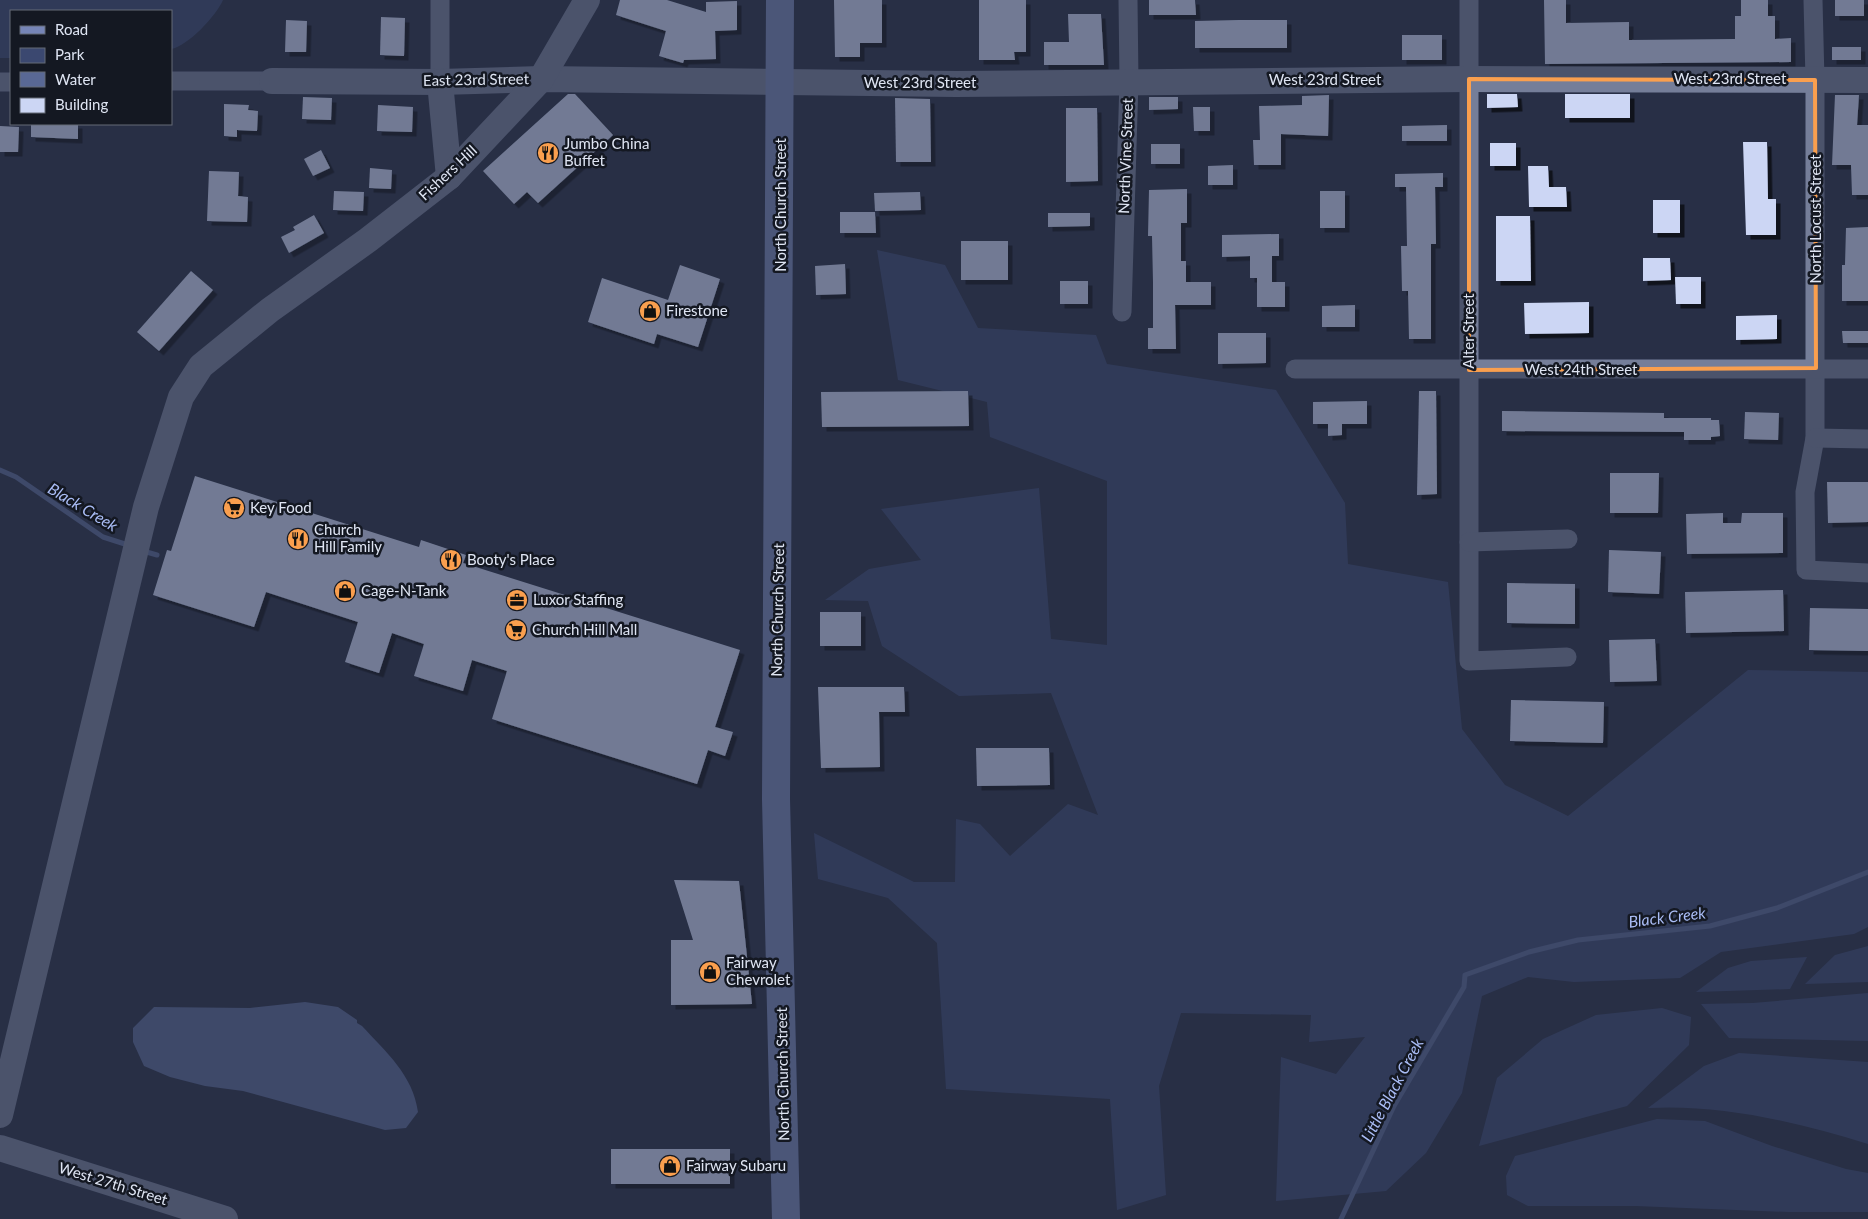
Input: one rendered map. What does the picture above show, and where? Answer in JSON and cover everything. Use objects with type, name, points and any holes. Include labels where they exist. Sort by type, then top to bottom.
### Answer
[{"type":"main road","name":"North Church Street","points":[[780,0],[776,798],[786,1219]]},
{"type":"street","points":[[440,0],[440,82],[449,176]]},
{"type":"street","name":"Fishers Hill","points":[[0,1115],[146,507],[181,397],[201,366],[270,310],[368,240],[449,176],[541,79],[587,0]]},
{"type":"street","name":"North Vine Street","points":[[1122,312],[1128,81],[1128,0]]},
{"type":"street","name":"Alter Street","points":[[1469,0],[1469,661],[1567,657]]},
{"type":"street","name":"North Locust Street","points":[[1813,0],[1816,80],[1816,368],[1815,438],[1805,492],[1806,570],[1868,573]]},
{"type":"street","name":"East 23rd Street","points":[[172,81],[440,82],[541,79],[781,81]]},
{"type":"street","name":"West 23rd Street","points":[[781,81],[956,84],[1469,79],[1868,80]]},
{"type":"street","name":"West 24th Street","points":[[1295,369],[1868,369]]},
{"type":"street","points":[[1815,438],[1868,439]]},
{"type":"street","points":[[1469,542],[1568,539]]},
{"type":"street","name":"West 27th Street","points":[[0,1148],[225,1219]]},
{"type":"highlighted area","points":[[1469,79],[1815,80],[1816,368],[1469,370]]},
{"type":"green space","points":[[0,0],[223,0],[201,29],[178,47],[172,49],[172,10],[10,10],[10,58],[0,58]]},
{"type":"green space","points":[[877,250],[945,265],[978,328],[1096,335],[1107,364],[1276,390],[1345,503],[1348,564],[1448,582],[1462,729],[1505,785],[1568,816],[1748,670],[1868,672],[1868,927],[1854,934],[1721,952],[1680,978],[1574,982],[1528,977],[1482,996],[1462,1093],[1426,1153],[1386,1191],[1276,1201],[1281,1057],[1336,1074],[1365,1037],[1309,1042],[1311,1015],[1181,1013],[1159,1086],[1166,1195],[1117,1210],[1110,1099],[946,1089],[937,943],[888,898],[818,879],[814,833],[914,882],[955,882],[956,819],[980,824],[1010,856],[1068,804],[1098,815],[1051,693],[959,696],[882,646],[868,601],[825,600],[869,569],[921,560],[881,509],[1039,488],[1051,639],[1107,645],[1107,481],[990,437],[987,402],[898,380]]},
{"type":"green space","points":[[1868,946],[1868,982],[1805,984],[1835,955]]},
{"type":"green space","points":[[1807,957],[1790,989],[1696,992],[1728,968],[1751,961]]},
{"type":"green space","points":[[1868,993],[1868,1041],[1729,1038],[1701,1004],[1753,1003]]},
{"type":"green space","points":[[1662,1008],[1691,1017],[1689,1045],[1627,1106],[1479,1146],[1497,1078],[1543,1039],[1596,1015]]},
{"type":"green space","points":[[1739,1053],[1868,1062],[1868,1144],[1759,1116],[1676,1107],[1648,1108],[1704,1066]]},
{"type":"green space","points":[[1657,1119],[1705,1121],[1772,1146],[1846,1169],[1868,1173],[1868,1212],[1789,1212],[1636,1206],[1528,1206],[1507,1195],[1506,1176],[1515,1156]]},
{"type":"water","points":[[305,1002],[338,1007],[357,1020],[357,1023],[389,1055],[404,1075],[415,1099],[418,1112],[406,1128],[385,1130],[243,1091],[205,1086],[170,1077],[144,1066],[133,1042],[133,1028],[154,1007],[250,1008]]},
{"type":"building","points":[[620,0],[667,0],[706,12],[706,2],[737,1],[737,30],[715,31],[716,59],[684,60],[683,63],[659,56],[666,31],[616,15]]},
{"type":"building","points":[[834,0],[882,0],[882,43],[860,43],[860,57],[835,57]]},
{"type":"building","points":[[979,0],[1026,0],[1026,52],[1014,52],[1015,60],[979,60]]},
{"type":"building","points":[[1149,0],[1195,0],[1196,15],[1149,15]]},
{"type":"building","points":[[1544,0],[1566,0],[1566,23],[1629,22],[1629,40],[1735,39],[1735,16],[1741,16],[1741,0],[1768,0],[1768,16],[1775,16],[1775,39],[1791,38],[1791,62],[1545,64]]},
{"type":"building","points":[[1835,0],[1864,0],[1864,16],[1835,16]]},
{"type":"building","points":[[1068,14],[1101,14],[1104,65],[1044,65],[1044,42],[1069,42]]},
{"type":"building","points":[[381,17],[405,18],[404,56],[380,55]]},
{"type":"building","points":[[286,20],[307,21],[306,52],[285,52]]},
{"type":"building","points":[[1287,20],[1287,48],[1195,48],[1195,21]]},
{"type":"building","points":[[1402,35],[1442,35],[1442,60],[1402,60]]},
{"type":"building","points":[[1832,47],[1861,47],[1861,60],[1832,60]]},
{"type":"building","name":"Jumbo China Buffet","points":[[568,94],[575,94],[613,135],[538,203],[527,192],[514,204],[483,171]]},
{"type":"building","points":[[1487,94],[1517,94],[1518,107],[1487,108]]},
{"type":"building","points":[[1565,94],[1630,94],[1630,118],[1565,118]]},
{"type":"building","points":[[1329,95],[1328,136],[1281,134],[1281,165],[1254,165],[1253,140],[1260,140],[1259,106],[1302,105],[1302,96]]},
{"type":"building","points":[[1835,95],[1859,95],[1857,125],[1868,125],[1868,195],[1852,195],[1851,165],[1832,165]]},
{"type":"building","points":[[303,97],[332,98],[331,120],[302,119]]},
{"type":"building","points":[[1149,97],[1178,97],[1178,109],[1149,110]]},
{"type":"building","points":[[895,98],[930,99],[931,162],[896,162]]},
{"type":"building","points":[[224,104],[249,105],[248,110],[258,111],[257,131],[237,130],[237,137],[224,136]]},
{"type":"building","points":[[378,105],[413,107],[412,132],[377,131]]},
{"type":"building","points":[[1193,107],[1210,107],[1210,131],[1194,131]]},
{"type":"building","points":[[1066,108],[1097,108],[1098,181],[1066,182]]},
{"type":"building","points":[[31,125],[78,125],[78,139],[31,137]]},
{"type":"building","points":[[1447,125],[1447,141],[1402,141],[1402,126]]},
{"type":"building","points":[[0,126],[19,127],[18,152],[0,152]]},
{"type":"building","points":[[1743,142],[1767,142],[1768,199],[1776,199],[1776,235],[1746,235]]},
{"type":"building","points":[[1490,143],[1516,143],[1516,166],[1490,166]]},
{"type":"building","points":[[1151,144],[1180,144],[1180,164],[1151,164]]},
{"type":"building","points":[[321,150],[330,168],[313,176],[304,159]]},
{"type":"building","points":[[1233,165],[1233,185],[1208,185],[1208,166]]},
{"type":"building","points":[[1528,166],[1548,166],[1549,187],[1566,187],[1567,207],[1529,207]]},
{"type":"building","points":[[370,168],[392,170],[391,189],[369,188]]},
{"type":"building","points":[[209,171],[239,172],[238,196],[248,197],[247,222],[207,221]]},
{"type":"building","points":[[1443,173],[1443,187],[1435,187],[1436,244],[1431,244],[1431,339],[1409,339],[1408,291],[1402,291],[1401,246],[1407,246],[1406,187],[1395,187],[1395,174]]},
{"type":"building","points":[[1187,189],[1187,223],[1181,223],[1181,261],[1186,261],[1186,282],[1211,282],[1211,305],[1175,305],[1176,349],[1148,349],[1148,328],[1153,328],[1152,236],[1148,236],[1149,190]]},
{"type":"building","points":[[334,191],[364,192],[363,211],[333,210]]},
{"type":"building","points":[[1320,191],[1345,191],[1345,228],[1320,228]]},
{"type":"building","points":[[920,192],[921,210],[875,211],[874,193]]},
{"type":"building","points":[[1653,200],[1680,200],[1680,233],[1653,233]]},
{"type":"building","points":[[840,212],[875,212],[876,233],[840,233]]},
{"type":"building","points":[[1048,213],[1090,213],[1090,226],[1048,227]]},
{"type":"building","points":[[314,215],[324,233],[289,253],[281,237],[295,230],[293,227]]},
{"type":"building","points":[[1496,216],[1530,216],[1531,281],[1496,281]]},
{"type":"building","points":[[1868,227],[1868,301],[1842,301],[1842,265],[1845,265],[1846,228]]},
{"type":"building","points":[[1279,234],[1279,256],[1272,256],[1272,282],[1285,282],[1285,307],[1257,307],[1257,278],[1250,278],[1250,256],[1222,257],[1222,235]]},
{"type":"building","points":[[961,241],[1008,241],[1008,280],[961,280]]},
{"type":"building","points":[[1643,258],[1670,258],[1671,280],[1643,281]]},
{"type":"building","points":[[845,264],[846,294],[816,295],[815,266]]},
{"type":"building","name":"Firestone","points":[[680,265],[720,279],[698,347],[657,334],[654,344],[588,322],[602,278],[668,300]]},
{"type":"building","points":[[191,271],[213,290],[159,351],[137,332]]},
{"type":"building","points":[[1675,277],[1701,277],[1701,304],[1676,304]]},
{"type":"building","points":[[1060,281],[1088,281],[1088,304],[1060,304]]},
{"type":"building","points":[[1589,302],[1589,333],[1525,334],[1524,303]]},
{"type":"building","points":[[1355,305],[1355,327],[1322,327],[1322,306]]},
{"type":"building","points":[[1777,315],[1777,339],[1736,340],[1736,316]]},
{"type":"building","points":[[1842,331],[1868,331],[1868,343],[1843,343]]},
{"type":"building","points":[[1218,333],[1266,333],[1266,363],[1218,364]]},
{"type":"building","points":[[968,391],[969,426],[822,427],[821,392]]},
{"type":"building","points":[[1419,391],[1436,391],[1437,494],[1417,495]]},
{"type":"building","points":[[1367,401],[1367,424],[1342,424],[1342,435],[1328,436],[1328,424],[1313,424],[1313,402]]},
{"type":"building","points":[[1502,411],[1664,413],[1664,418],[1711,418],[1711,420],[1719,420],[1720,436],[1711,437],[1711,440],[1684,440],[1684,432],[1502,431]]},
{"type":"building","points":[[1745,412],[1779,413],[1778,440],[1744,439]]},
{"type":"building","points":[[1610,473],[1659,473],[1658,513],[1610,513]]},
{"type":"building","name":"Church Hill Mall","points":[[195,476],[419,547],[421,540],[466,555],[463,563],[740,650],[715,727],[733,732],[725,756],[708,750],[697,784],[492,719],[507,671],[472,660],[463,691],[414,676],[424,644],[392,633],[379,673],[345,662],[358,622],[266,592],[254,627],[153,595],[167,550],[171,551]]},
{"type":"building","points":[[1827,482],[1868,482],[1868,522],[1828,523]]},
{"type":"building","points":[[1723,513],[1723,523],[1741,523],[1742,513],[1783,513],[1783,553],[1687,554],[1686,514]]},
{"type":"building","points":[[1609,550],[1661,552],[1659,594],[1608,592]]},
{"type":"building","points":[[1507,583],[1575,584],[1575,624],[1507,623]]},
{"type":"building","points":[[1783,590],[1784,631],[1686,633],[1685,592]]},
{"type":"building","points":[[1810,608],[1868,609],[1868,651],[1809,650]]},
{"type":"building","points":[[820,612],[861,612],[861,646],[820,646]]},
{"type":"building","points":[[1655,639],[1657,681],[1610,682],[1609,640]]},
{"type":"building","points":[[818,687],[904,687],[905,712],[879,712],[880,767],[821,768]]},
{"type":"building","points":[[1511,700],[1604,702],[1603,743],[1510,741]]},
{"type":"building","points":[[976,748],[1049,748],[1050,785],[977,786]]},
{"type":"building","name":"Fairway Chevrolet","points":[[674,880],[739,881],[752,1004],[671,1005],[671,940],[693,940]]},
{"type":"building","name":"Fairway Subaru","points":[[611,1149],[730,1149],[730,1184],[611,1184]]},
{"type":"waterway","name":"Black Creek","points":[[0,470],[16,477],[103,537],[128,545]]},
{"type":"waterway","name":"Black Creek","points":[[143,551],[157,555]]},
{"type":"waterway","name":"Black Creek","points":[[1341,1219],[1394,1106],[1464,987],[1465,975],[1529,952],[1578,940],[1710,926],[1777,908],[1868,872]]},
{"type":"place","name":"Jumbo China Buffet","points":[[548,153]]},
{"type":"place","name":"Firestone","points":[[650,311]]},
{"type":"place","name":"Key Food","points":[[234,508]]},
{"type":"place","name":"Church Hill Family","points":[[298,539]]},
{"type":"place","name":"Booty's Place","points":[[451,560]]},
{"type":"place","name":"Cage-N-Tank","points":[[345,591]]},
{"type":"place","name":"Luxor Staffing","points":[[517,600]]},
{"type":"place","name":"Church Hill Mall","points":[[516,630]]},
{"type":"place","name":"Fairway Chevrolet","points":[[710,972]]},
{"type":"place","name":"Fairway Subaru","points":[[670,1166]]},
{"type":"water label","name":"Little Black Creek","points":[[1392,1090]]}]
